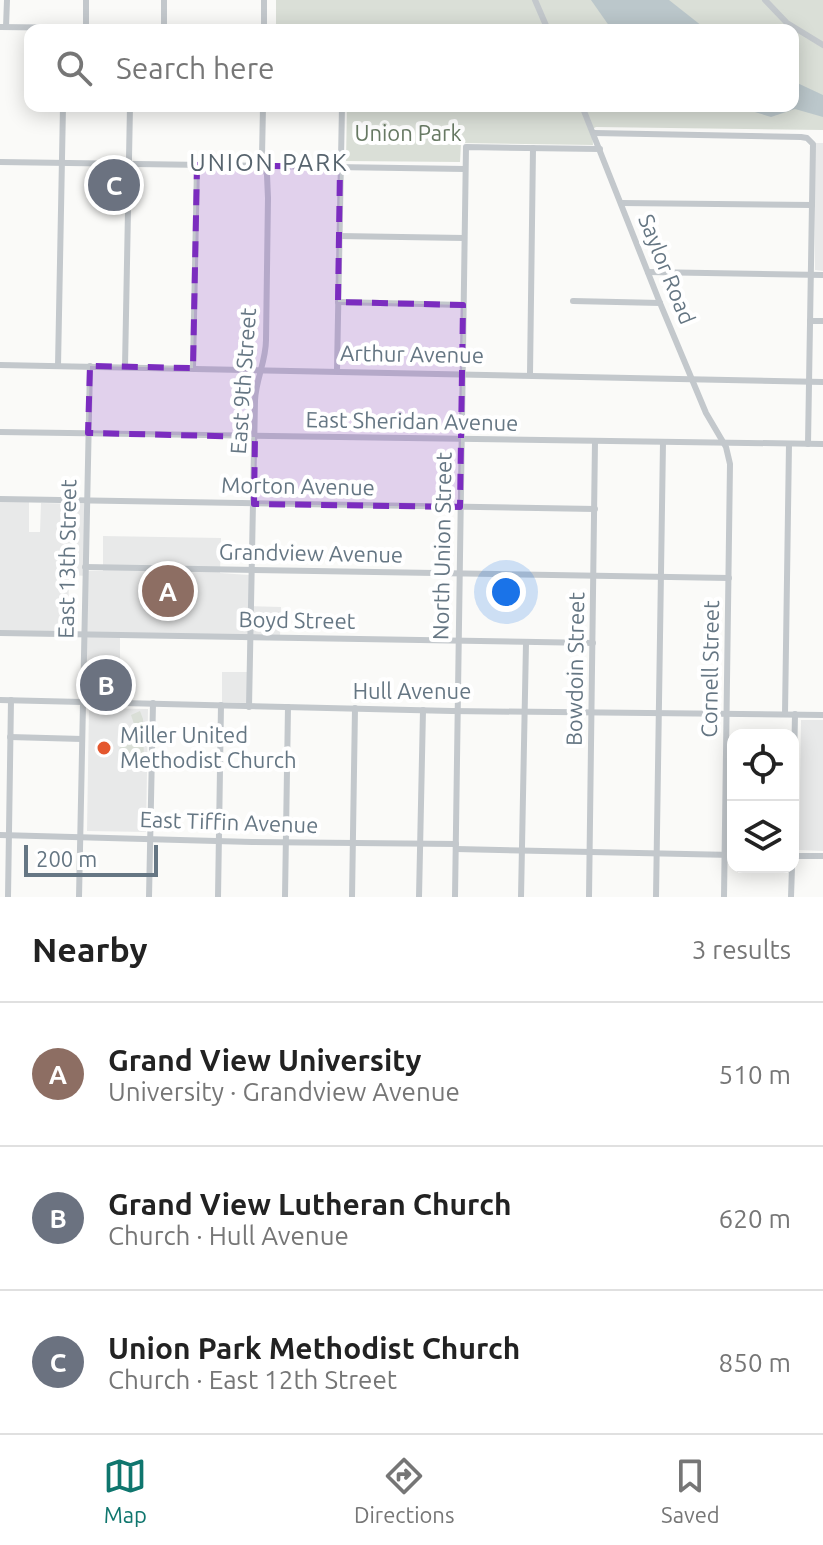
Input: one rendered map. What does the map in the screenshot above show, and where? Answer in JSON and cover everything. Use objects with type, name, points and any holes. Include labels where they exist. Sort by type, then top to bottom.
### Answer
[{"type":"street","points":[[7,0],[3,27],[24,28]]},
{"type":"street","points":[[86,0],[86,24]]},
{"type":"street","points":[[164,0],[164,24]]},
{"type":"street","points":[[264,0],[264,24]]},
{"type":"street","points":[[535,0],[545,24]]},
{"type":"street","points":[[765,0],[789,24]]},
{"type":"street","points":[[799,31],[823,45]]},
{"type":"street","points":[[58,366],[63,112]]},
{"type":"street","points":[[125,367],[130,112]]},
{"type":"street","name":"East 9th Street","points":[[249,707],[256,392],[266,348],[268,198],[262,151],[263,112]]},
{"type":"street","points":[[337,370],[342,112]]},
{"type":"street","name":"Saylor Road","points":[[585,112],[706,413],[724,443]]},
{"type":"street","points":[[594,133],[801,137],[811,141],[808,444]]},
{"type":"street","name":"North Union Street","points":[[455,897],[466,147],[533,148]]},
{"type":"street","points":[[530,374],[533,148],[600,149]]},
{"type":"street","points":[[0,162],[465,169]]},
{"type":"street","points":[[193,368],[197,165]]},
{"type":"street","points":[[621,203],[812,205]]},
{"type":"street","points":[[339,236],[464,238]]},
{"type":"street","points":[[648,272],[823,275]]},
{"type":"street","points":[[573,301],[660,303]]},
{"type":"street","points":[[338,302],[463,305]]},
{"type":"street","points":[[810,321],[823,321]]},
{"type":"street","name":"Arthur Avenue","points":[[0,365],[823,382]]},
{"type":"street","name":"East 13th Street","points":[[79,897],[90,366]]},
{"type":"street","name":"East Sheridan Avenue","points":[[0,432],[823,444]]},
{"type":"street","name":"Bowdoin Street","points":[[589,897],[595,441]]},
{"type":"street","points":[[656,897],[663,442]]},
{"type":"street","name":"Cornell Street","points":[[724,443],[730,464],[724,897]]},
{"type":"street","points":[[785,714],[789,444]]},
{"type":"street","name":"Morton Avenue","points":[[0,499],[595,509]]},
{"type":"street","name":"Grandview Avenue","points":[[85,567],[729,578]]},
{"type":"street","name":"Boyd Street","points":[[0,633],[593,643]]},
{"type":"street","points":[[521,897],[526,643]]},
{"type":"street","name":"Hull Avenue","points":[[0,700],[249,707],[823,715]]},
{"type":"street","points":[[8,897],[11,700]]},
{"type":"street","points":[[149,897],[153,703]]},
{"type":"street","points":[[218,897],[221,705]]},
{"type":"street","points":[[285,897],[288,707]]},
{"type":"street","points":[[352,897],[355,708]]},
{"type":"street","points":[[419,897],[423,710]]},
{"type":"street","points":[[793,801],[795,714]]},
{"type":"street","points":[[10,737],[82,739]]},
{"type":"street","points":[[0,768],[9,769]]},
{"type":"street","name":"East Tiffin Avenue","points":[[0,835],[420,843],[590,853],[724,855]]},
{"type":"street","points":[[799,856],[823,856]]},
{"type":"street","points":[[791,897],[792,873]]},
{"type":"highlighted area","points":[[197,165],[340,167],[338,302],[463,305],[460,507],[254,504],[255,437],[88,433],[90,366],[193,368]]},
{"type":"shaded area","points":[[591,0],[669,0],[699,24],[608,24]]},
{"type":"shaded area","points":[[799,84],[823,95],[823,117],[799,110]]},
{"type":"shaded area","points":[[755,112],[786,112],[771,117]]},
{"type":"shaded area","points":[[815,143],[823,143],[823,271],[815,270]]},
{"type":"shaded area","points":[[0,502],[29,502],[29,532],[40,532],[41,503],[84,504],[84,571],[103,571],[103,536],[221,538],[220,573],[249,575],[249,606],[281,607],[280,636],[252,636],[249,703],[222,702],[222,672],[247,672],[248,636],[120,634],[120,667],[130,667],[130,701],[86,700],[88,576],[69,575],[68,632],[0,631]]},
{"type":"shaded area","points":[[89,708],[148,709],[146,832],[87,831]]},
{"type":"shaded area","points":[[801,720],[823,720],[823,851],[799,850]]},
{"type":"green space","name":"Union Park","points":[[276,0],[823,0],[823,130],[596,127],[592,129],[593,145],[461,143],[460,162],[346,161],[347,112],[799,112],[799,24],[276,24]]},
{"type":"green space","points":[[140,711],[143,719],[144,767],[119,767],[120,737],[129,733],[134,724],[131,715]]},
{"type":"place","name":"Union Park Methodist Church","points":[[114,185]]},
{"type":"place","name":"Grand View University","points":[[168,591]]},
{"type":"place","name":"Grand View Lutheran Church","points":[[106,685]]},
{"type":"place","name":"Miller United Methodist Church","points":[[104,748]]},
{"type":"district","name":"UNION PARK","points":[[269,163]]}]
